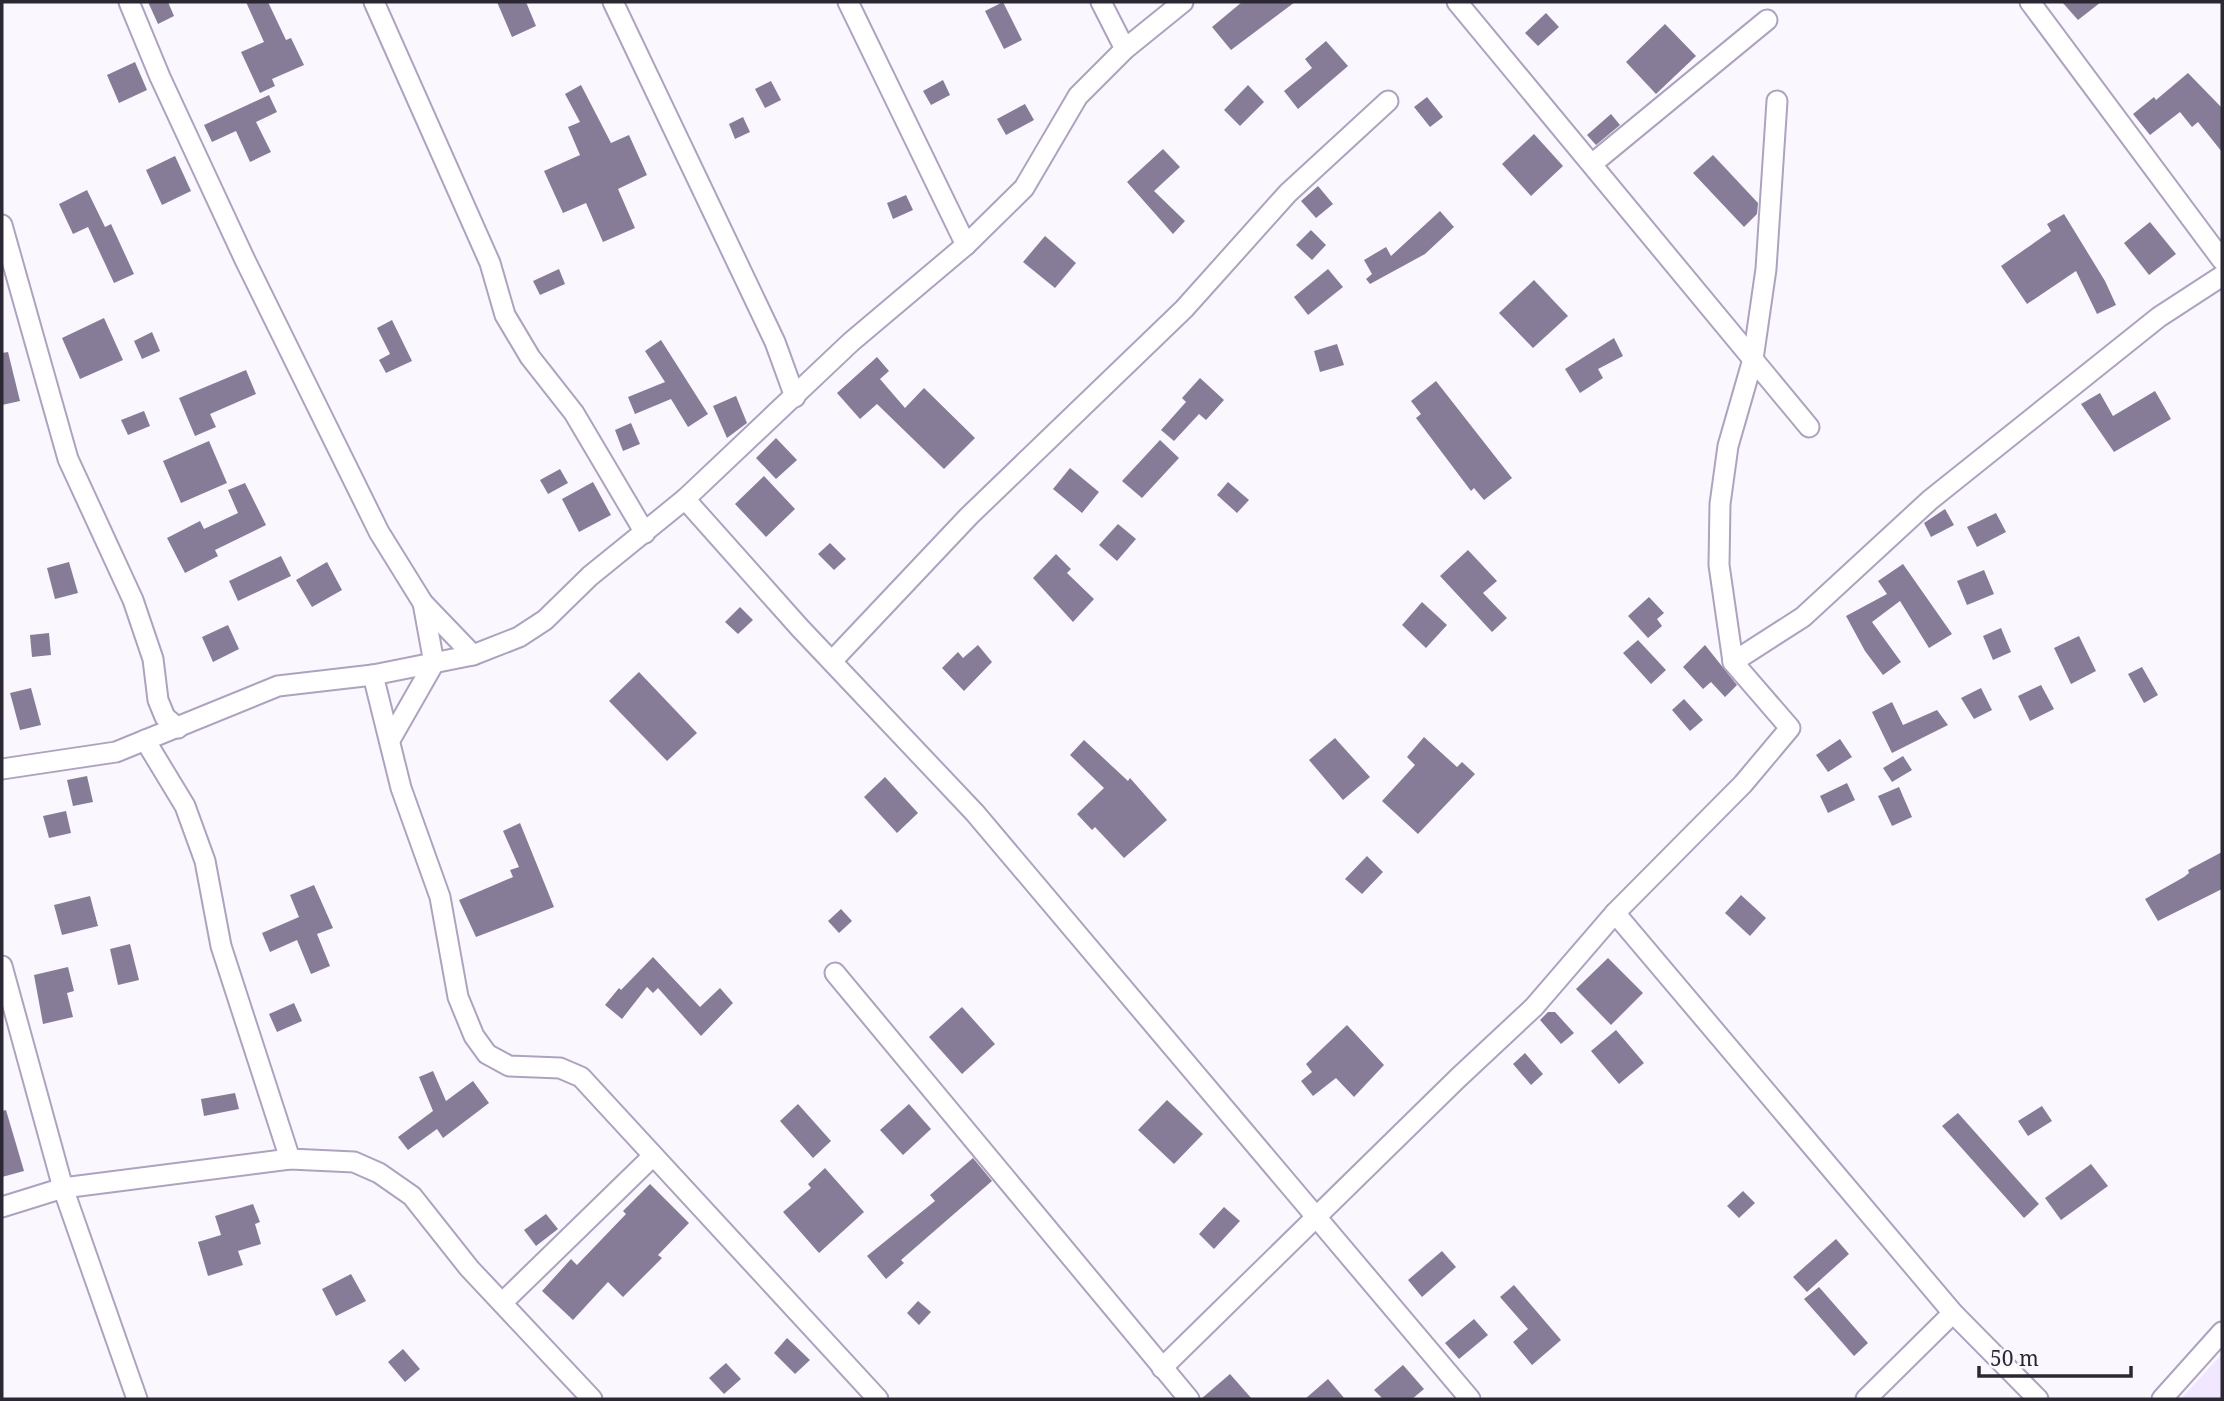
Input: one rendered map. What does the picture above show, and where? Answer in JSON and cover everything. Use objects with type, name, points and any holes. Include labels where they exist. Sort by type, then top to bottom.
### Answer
[{"type":"street","points":[[129,2],[160,77],[379,532],[423,603],[473,655]]},
{"type":"street","points":[[374,2],[490,263],[505,315],[530,356],[574,412],[645,533]]},
{"type":"street","points":[[613,2],[775,342],[795,397]]},
{"type":"street","points":[[848,2],[966,245]]},
{"type":"street","points":[[1101,2],[1125,49]]},
{"type":"street","points":[[2,769],[116,752],[278,686],[373,675],[434,663],[473,655],[519,637],[545,620],[590,576],[685,499],[851,342],[966,245],[1024,188],[1078,96],[1125,49],[1183,2]]},
{"type":"street","points":[[1457,2],[1809,427]]},
{"type":"street","points":[[2031,2],[2222,260]]},
{"type":"street","points":[[1592,164],[1767,20]]},
{"type":"street","points":[[833,660],[969,516],[1184,309],[1288,193],[1388,101]]},
{"type":"street","points":[[1162,1368],[1534,1007],[1615,913],[1743,784],[1790,728],[1733,662],[1719,565],[1720,504],[1728,446],[1753,359],[1766,270],[1777,101]]},
{"type":"street","points":[[2,225],[68,459],[133,600],[153,659],[158,700],[164,717],[178,728]]},
{"type":"street","points":[[1733,662],[1803,617],[1941,492],[2159,317],[2222,276]]},
{"type":"street","points":[[685,499],[800,628],[975,813],[1470,1399]]},
{"type":"street","points":[[390,740],[434,663],[423,603]]},
{"type":"street","points":[[373,675],[401,788],[440,897],[458,997],[474,1036],[487,1054],[509,1066],[560,1068],[581,1077],[878,1399]]},
{"type":"street","points":[[145,740],[185,806],[205,860],[221,946],[290,1159]]},
{"type":"street","points":[[1615,913],[1953,1313],[2038,1399]]},
{"type":"street","points":[[2,966],[63,1188],[137,1399]]},
{"type":"street","points":[[835,973],[1189,1399]]},
{"type":"street","points":[[503,1302],[653,1156]]},
{"type":"street","points":[[2,1207],[63,1188],[290,1159],[354,1162],[379,1173],[412,1196],[469,1268],[592,1399]]},
{"type":"street","points":[[1866,1399],[1953,1313]]},
{"type":"street","points":[[2162,1399],[2222,1332]]},
{"type":"shaded area","points":[[2222,1354],[2222,1399],[2181,1399]]},
{"type":"building","points":[[148,2],[168,2],[174,16],[158,24]]},
{"type":"building","points":[[246,2],[268,2],[286,40],[291,38],[304,65],[272,79],[275,86],[260,93],[241,52],[264,42]]},
{"type":"building","points":[[497,2],[526,2],[536,26],[512,37]]},
{"type":"building","points":[[1003,2],[1022,40],[1004,49],[985,11]]},
{"type":"building","points":[[1242,2],[1295,2],[1231,50],[1212,27]]},
{"type":"building","points":[[2062,2],[2101,2],[2078,20]]},
{"type":"building","points":[[1546,13],[1559,27],[1538,46],[1525,33]]},
{"type":"building","points":[[1665,24],[1696,56],[1656,94],[1626,62]]},
{"type":"building","points":[[1326,41],[1348,66],[1298,109],[1284,91],[1312,68],[1305,59]]},
{"type":"building","points":[[135,62],[147,90],[119,103],[107,75]]},
{"type":"building","points":[[2188,73],[2222,108],[2222,152],[2198,122],[2192,127],[2180,112],[2150,135],[2133,114],[2154,97],[2156,100]]},
{"type":"building","points":[[943,80],[950,95],[931,105],[923,91]]},
{"type":"building","points":[[771,81],[781,100],[765,108],[755,89]]},
{"type":"building","points":[[581,85],[611,143],[629,135],[647,175],[618,189],[635,228],[603,242],[586,203],[563,213],[544,171],[580,155],[568,127],[580,122],[565,94]]},
{"type":"building","points":[[1248,85],[1264,102],[1240,126],[1224,110]]},
{"type":"building","points":[[269,95],[277,112],[256,122],[271,152],[250,162],[236,131],[212,142],[204,125]]},
{"type":"building","points":[[1427,97],[1443,117],[1430,127],[1414,107]]},
{"type":"building","points":[[1025,104],[1034,120],[1006,135],[997,119]]},
{"type":"building","points":[[1611,114],[1620,125],[1596,145],[1587,135]]},
{"type":"building","points":[[743,117],[750,132],[735,139],[729,124]]},
{"type":"building","points":[[1534,134],[1563,166],[1531,196],[1502,164]]},
{"type":"building","points":[[1163,149],[1180,167],[1154,191],[1185,221],[1173,234],[1127,182]]},
{"type":"building","points":[[1713,155],[1758,203],[1757,214],[1744,227],[1693,173]]},
{"type":"building","points":[[175,156],[191,191],[162,205],[146,170]]},
{"type":"building","points":[[1318,186],[1333,204],[1316,218],[1301,201]]},
{"type":"building","points":[[87,190],[105,227],[111,224],[134,274],[114,283],[88,227],[73,234],[59,204]]},
{"type":"building","points":[[906,195],[913,210],[893,219],[887,203]]},
{"type":"building","points":[[1440,211],[1454,227],[1425,254],[1370,284],[1366,279],[1372,274],[1364,260],[1386,247],[1391,256]]},
{"type":"building","points":[[2064,214],[2105,281],[2116,305],[2097,314],[2076,271],[2027,304],[2001,266],[2051,231],[2047,224]]},
{"type":"building","points":[[2150,222],[2176,254],[2149,275],[2124,243]]},
{"type":"building","points":[[1311,230],[1326,245],[1312,260],[1296,245]]},
{"type":"building","points":[[1045,236],[1076,263],[1055,288],[1023,262]]},
{"type":"building","points":[[559,269],[565,284],[540,295],[533,281]]},
{"type":"building","points":[[1328,269],[1343,287],[1308,315],[1294,297]]},
{"type":"building","points":[[1534,280],[1568,316],[1533,348],[1499,313]]},
{"type":"building","points":[[104,318],[123,360],[80,379],[62,338]]},
{"type":"building","points":[[392,320],[412,361],[386,373],[379,360],[390,354],[377,328]]},
{"type":"building","points":[[152,332],[160,351],[142,359],[134,341]]},
{"type":"building","points":[[1614,338],[1623,356],[1598,369],[1603,378],[1580,393],[1565,369]]},
{"type":"building","points":[[661,340],[708,414],[688,427],[671,399],[635,414],[628,397],[665,382],[645,351]]},
{"type":"building","points":[[1337,344],[1344,365],[1320,372],[1314,351]]},
{"type":"building","points":[[8,352],[20,401],[2,405],[2,353]]},
{"type":"building","points":[[877,357],[889,371],[880,379],[905,408],[924,388],[975,438],[944,469],[877,404],[860,419],[837,393]]},
{"type":"building","points":[[246,370],[256,394],[210,414],[216,427],[195,436],[179,398]]},
{"type":"building","points":[[1200,378],[1224,400],[1206,420],[1199,414],[1174,441],[1161,430],[1186,402],[1182,398]]},
{"type":"building","points":[[1436,381],[1512,478],[1484,500],[1474,488],[1471,491],[1416,418],[1421,414],[1411,401]]},
{"type":"building","points":[[2155,391],[2171,419],[2114,452],[2081,404],[2100,393],[2113,416]]},
{"type":"building","points":[[736,396],[747,423],[727,438],[713,406]]},
{"type":"building","points":[[144,411],[150,426],[128,435],[121,420]]},
{"type":"building","points":[[631,423],[640,444],[623,451],[615,430]]},
{"type":"building","points":[[776,438],[797,460],[776,479],[756,458]]},
{"type":"building","points":[[1160,440],[1179,458],[1142,498],[1122,481]]},
{"type":"building","points":[[209,441],[227,483],[181,503],[163,461]]},
{"type":"building","points":[[1070,468],[1099,492],[1082,513],[1053,489]]},
{"type":"building","points":[[560,469],[568,483],[548,494],[540,480]]},
{"type":"building","points":[[764,476],[795,509],[766,537],[735,504]]},
{"type":"building","points":[[593,482],[611,515],[579,532],[562,499]]},
{"type":"building","points":[[1228,482],[1249,500],[1237,513],[1217,495]]},
{"type":"building","points":[[245,483],[266,525],[215,550],[218,556],[185,573],[167,538],[200,521],[204,529],[238,513],[228,490]]},
{"type":"building","points":[[1945,509],[1954,525],[1931,537],[1924,523]]},
{"type":"building","points":[[1996,513],[2006,532],[1977,547],[1967,527]]},
{"type":"building","points":[[1118,524],[1136,539],[1117,561],[1099,545]]},
{"type":"building","points":[[830,543],[846,559],[834,570],[818,554]]},
{"type":"building","points":[[1468,550],[1497,581],[1483,593],[1507,618],[1492,632],[1440,576]]},
{"type":"building","points":[[1056,554],[1071,569],[1067,573],[1094,599],[1073,622],[1033,578]]},
{"type":"building","points":[[281,556],[291,576],[238,601],[229,581]]},
{"type":"building","points":[[69,562],[78,593],[55,599],[47,568]]},
{"type":"building","points":[[327,562],[342,590],[312,607],[296,580]]},
{"type":"building","points":[[1903,564],[1952,634],[1929,648],[1900,601],[1872,622],[1901,662],[1883,675],[1865,651],[1846,616],[1887,594],[1878,581]]},
{"type":"building","points":[[1984,570],[1994,594],[1967,605],[1957,581]]},
{"type":"building","points":[[1649,597],[1664,613],[1657,619],[1662,626],[1648,638],[1628,616]]},
{"type":"building","points":[[1422,602],[1447,625],[1426,648],[1402,625]]},
{"type":"building","points":[[740,607],[753,620],[738,634],[725,622]]},
{"type":"building","points":[[228,625],[239,649],[213,662],[202,637]]},
{"type":"building","points":[[2001,628],[2011,652],[1993,660],[1983,636]]},
{"type":"building","points":[[49,633],[51,655],[32,657],[30,635]]},
{"type":"building","points":[[2079,636],[2096,671],[2071,684],[2054,648]]},
{"type":"building","points":[[1638,640],[1666,670],[1651,684],[1623,653]]},
{"type":"building","points":[[978,645],[992,662],[964,691],[942,668],[958,652],[963,658]]},
{"type":"building","points":[[1705,645],[1737,685],[1725,697],[1711,682],[1703,689],[1683,667]]},
{"type":"building","points":[[2142,667],[2158,695],[2144,703],[2128,674]]},
{"type":"building","points":[[639,672],[697,733],[667,761],[609,701]]},
{"type":"building","points":[[2041,685],[2054,709],[2030,721],[2018,696]]},
{"type":"building","points":[[31,688],[41,725],[20,730],[10,693]]},
{"type":"building","points":[[1981,688],[1992,710],[1974,719],[1961,698]]},
{"type":"building","points":[[1684,699],[1703,720],[1690,731],[1672,710]]},
{"type":"building","points":[[1892,702],[1903,725],[1937,710],[1948,725],[1892,753],[1872,712]]},
{"type":"building","points":[[1424,737],[1457,767],[1462,762],[1475,774],[1418,834],[1382,801],[1415,765],[1407,757]]},
{"type":"building","points":[[1335,738],[1370,777],[1343,800],[1309,760]]},
{"type":"building","points":[[1840,739],[1852,757],[1828,772],[1816,755]]},
{"type":"building","points":[[1084,740],[1128,781],[1130,778],[1167,820],[1124,858],[1095,827],[1092,830],[1077,814],[1104,788],[1070,755]]},
{"type":"building","points":[[1903,756],[1912,770],[1892,782],[1883,768]]},
{"type":"building","points":[[87,776],[93,802],[73,806],[67,780]]},
{"type":"building","points":[[885,777],[918,813],[897,833],[864,797]]},
{"type":"building","points":[[1847,783],[1855,800],[1828,813],[1820,796]]},
{"type":"building","points":[[1899,787],[1912,817],[1892,826],[1878,796]]},
{"type":"building","points":[[66,811],[71,833],[49,838],[43,816]]},
{"type":"building","points":[[520,823],[554,907],[476,937],[459,900],[513,877],[510,870],[519,867],[503,831]]},
{"type":"building","points":[[2222,852],[2222,889],[2158,921],[2145,899],[2184,877],[2189,873],[2188,870]]},
{"type":"building","points":[[1367,856],[1383,872],[1362,894],[1345,879]]},
{"type":"building","points":[[314,885],[333,928],[317,934],[330,966],[311,974],[297,940],[270,952],[262,933],[299,917],[290,895]]},
{"type":"building","points":[[1741,895],[1766,918],[1750,936],[1725,913]]},
{"type":"building","points":[[90,896],[98,926],[62,935],[54,905]]},
{"type":"building","points":[[841,909],[852,921],[839,933],[828,921]]},
{"type":"building","points":[[130,944],[139,980],[118,985],[110,949]]},
{"type":"building","points":[[653,957],[700,1007],[720,988],[733,1003],[701,1036],[658,988],[653,993],[647,987],[622,1019],[605,1005],[619,988],[621,990]]},
{"type":"building","points":[[1608,958],[1643,993],[1611,1025],[1576,989]]},
{"type":"building","points":[[68,967],[74,991],[67,993],[73,1017],[43,1024],[34,975]]},
{"type":"building","points":[[294,1003],[302,1021],[277,1032],[269,1014]]},
{"type":"building","points":[[962,1007],[995,1044],[962,1074],[929,1037]]},
{"type":"building","points":[[1548,1012],[1555,1012],[1574,1033],[1561,1044],[1540,1020]]},
{"type":"building","points":[[1347,1025],[1384,1065],[1354,1097],[1336,1078],[1313,1096],[1301,1081],[1312,1072],[1306,1064]]},
{"type":"building","points":[[1616,1030],[1644,1063],[1619,1084],[1591,1051]]},
{"type":"building","points":[[1525,1053],[1543,1074],[1531,1085],[1513,1064]]},
{"type":"building","points":[[433,1071],[446,1101],[473,1081],[489,1103],[443,1138],[437,1129],[408,1150],[398,1137],[433,1111],[419,1077]]},
{"type":"building","points":[[235,1093],[239,1109],[204,1116],[201,1099]]},
{"type":"building","points":[[1167,1100],[1203,1134],[1174,1164],[1138,1130]]},
{"type":"building","points":[[798,1104],[831,1141],[813,1158],[780,1121]]},
{"type":"building","points":[[909,1104],[931,1129],[903,1155],[880,1130]]},
{"type":"building","points":[[2042,1106],[2052,1121],[2028,1136],[2018,1121]]},
{"type":"building","points":[[6,1110],[24,1171],[2,1177],[2,1111]]},
{"type":"building","points":[[1958,1113],[2039,1204],[2024,1218],[1942,1126]]},
{"type":"building","points":[[973,1158],[992,1181],[901,1260],[904,1263],[886,1279],[867,1256],[935,1201],[930,1195]]},
{"type":"building","points":[[2091,1164],[2108,1186],[2061,1220],[2045,1198]]},
{"type":"building","points":[[825,1168],[864,1212],[819,1253],[783,1212],[811,1188],[808,1184]]},
{"type":"building","points":[[650,1184],[689,1223],[658,1255],[662,1258],[623,1297],[608,1282],[573,1320],[542,1291],[571,1259],[577,1265],[626,1214],[623,1211]]},
{"type":"building","points":[[1743,1191],[1755,1203],[1739,1218],[1727,1206]]},
{"type":"building","points":[[253,1204],[260,1222],[255,1224],[261,1244],[238,1251],[243,1265],[208,1276],[198,1242],[221,1235],[215,1216]]},
{"type":"building","points":[[1224,1207],[1240,1221],[1214,1249],[1199,1234]]},
{"type":"building","points":[[546,1214],[558,1229],[536,1246],[524,1230]]},
{"type":"building","points":[[1836,1239],[1849,1254],[1807,1292],[1793,1277]]},
{"type":"building","points":[[1442,1251],[1456,1267],[1422,1297],[1408,1280]]},
{"type":"building","points":[[351,1274],[366,1301],[336,1316],[322,1289]]},
{"type":"building","points":[[1514,1285],[1561,1340],[1532,1365],[1513,1342],[1528,1329],[1500,1297]]},
{"type":"building","points":[[1819,1287],[1868,1343],[1854,1356],[1804,1299]]},
{"type":"building","points":[[918,1301],[931,1312],[919,1325],[907,1313]]},
{"type":"building","points":[[1474,1319],[1488,1335],[1459,1359],[1445,1343]]},
{"type":"building","points":[[787,1338],[810,1360],[795,1374],[774,1353]]},
{"type":"building","points":[[403,1349],[420,1369],[405,1382],[388,1362]]},
{"type":"building","points":[[726,1363],[741,1379],[724,1394],[709,1378]]},
{"type":"building","points":[[1403,1365],[1424,1389],[1412,1399],[1383,1399],[1374,1390]]},
{"type":"building","points":[[1230,1374],[1252,1399],[1201,1399]]},
{"type":"building","points":[[1328,1379],[1345,1399],[1305,1399]]}]
